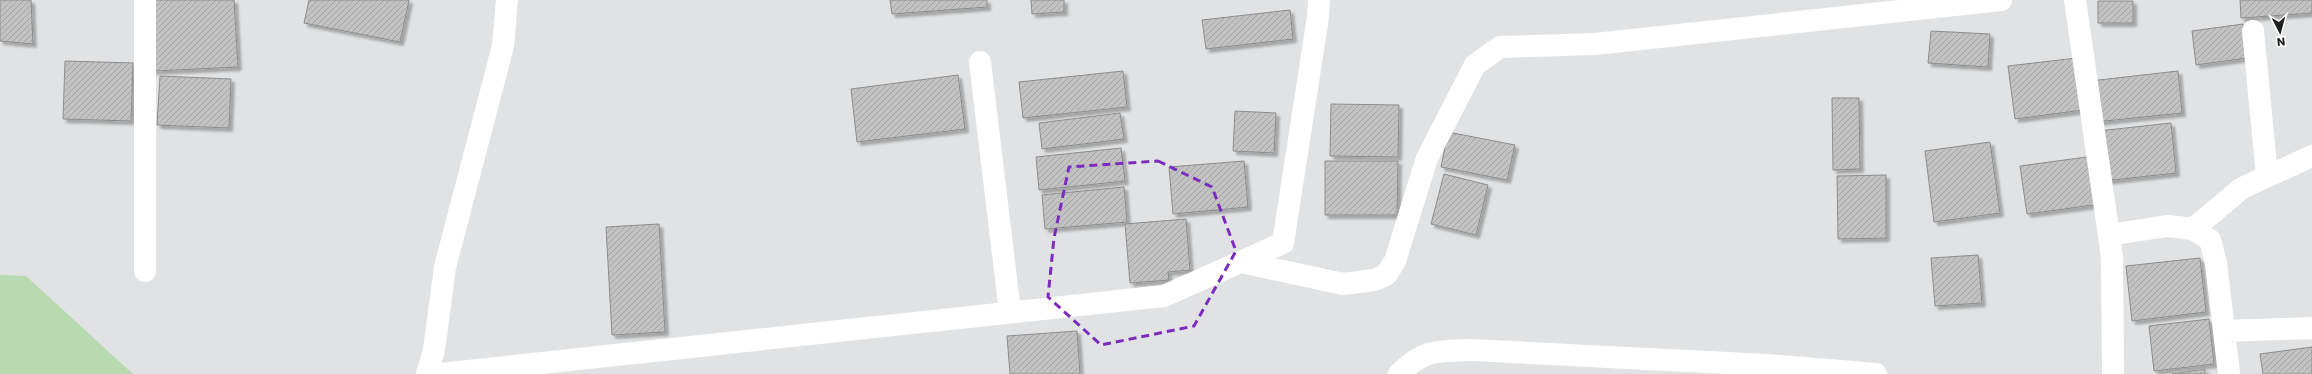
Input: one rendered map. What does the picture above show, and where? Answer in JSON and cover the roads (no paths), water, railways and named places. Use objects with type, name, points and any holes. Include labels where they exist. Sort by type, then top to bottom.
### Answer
[{"type":"street","points":[[145,0],[145,271]]},
{"type":"street","points":[[427,374],[434,350],[445,267],[503,46],[507,0]]},
{"type":"street","points":[[440,374],[1164,296],[1283,243],[1318,17],[1319,0]]},
{"type":"street","points":[[1241,262],[1343,284],[1374,280],[1386,275],[1395,261],[1427,158],[1475,65],[1500,48],[1595,44],[2001,0]]},
{"type":"street","points":[[2075,0],[2112,257],[2113,374]]},
{"type":"street","points":[[2253,31],[2267,176]]},
{"type":"street","points":[[980,62],[1010,312]]},
{"type":"street","points":[[2193,229],[2242,188],[2312,156]]},
{"type":"street","points":[[2109,235],[2167,226],[2193,229],[2210,240],[2216,263],[2229,374]]},
{"type":"street","points":[[2224,332],[2312,328]]},
{"type":"street","points":[[1399,374],[1412,362],[1432,351],[1471,350],[1767,370],[1876,374]]}]
